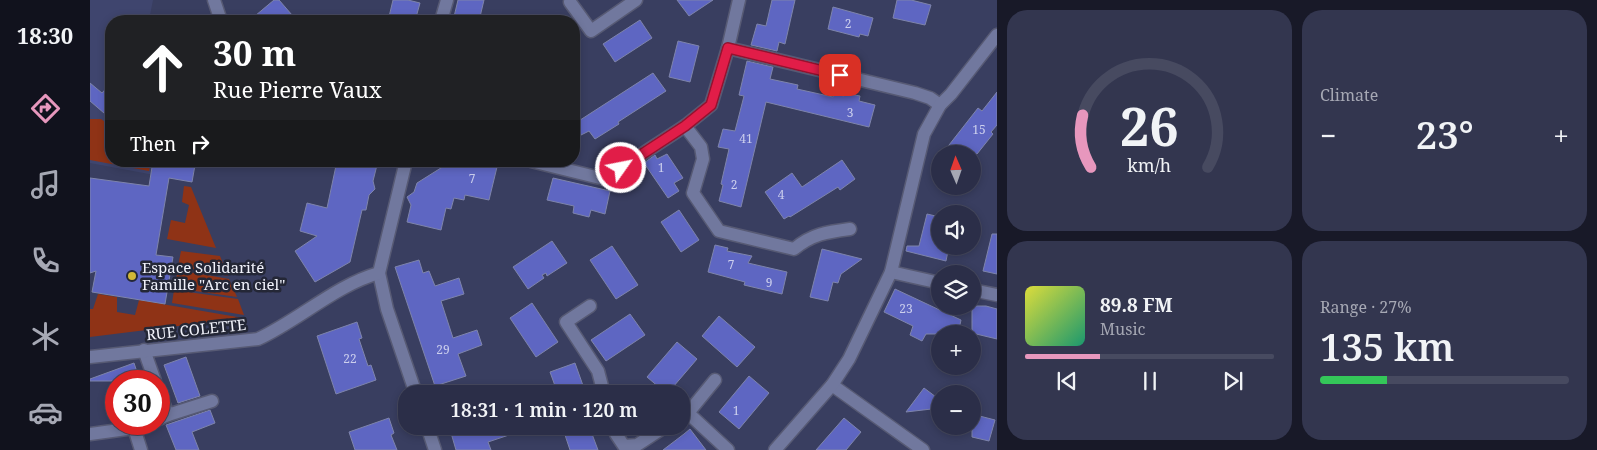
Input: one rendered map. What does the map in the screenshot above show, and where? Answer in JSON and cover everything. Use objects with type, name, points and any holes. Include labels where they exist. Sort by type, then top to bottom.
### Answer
[{"type":"street","points":[[214,0],[219,15]]},
{"type":"street","points":[[443,15],[447,0]]},
{"type":"street","points":[[580,16],[591,31],[636,0]]},
{"type":"street","points":[[555,167],[604,179],[685,126],[711,105],[728,48],[739,0]]},
{"type":"street","points":[[570,2],[579,15]]},
{"type":"street","points":[[774,450],[832,385],[849,359],[892,272],[924,134],[940,105],[951,94],[997,35]]},
{"type":"street","points":[[728,48],[914,93],[930,98],[940,105]]},
{"type":"street","points":[[685,126],[701,147],[703,159],[694,193],[720,231],[794,249],[805,240],[820,233],[850,229]]},
{"type":"street","points":[[405,167],[379,273],[387,309],[413,385]]},
{"type":"street","points":[[892,272],[931,281]]},
{"type":"street","name":"RUE COLETTE","points":[[90,357],[258,339],[354,282],[379,273]]},
{"type":"street","points":[[981,292],[997,295]]},
{"type":"street","points":[[590,306],[566,322],[598,371],[602,385]]},
{"type":"street","points":[[144,350],[151,370]]},
{"type":"street","points":[[690,409],[715,380]]},
{"type":"street","points":[[832,385],[923,450]]},
{"type":"street","points":[[170,415],[212,402]]},
{"type":"street","points":[[690,419],[728,450]]},
{"type":"street","points":[[90,434],[105,432]]},
{"type":"street","points":[[140,435],[141,450]]},
{"type":"street","points":[[430,435],[435,450]]},
{"type":"street","points":[[617,435],[624,446],[637,445],[652,435]]},
{"type":"shaded area","points":[[90,0],[153,0],[150,15],[105,15],[105,166],[90,163]]},
{"type":"shaded area","points":[[90,119],[101,119],[105,122],[105,163],[90,160]]},
{"type":"shaded area","points":[[111,167],[194,167],[192,182]]},
{"type":"shaded area","points":[[128,167],[150,167],[149,171]]},
{"type":"shaded area","points":[[184,186],[191,187],[216,248],[167,239],[171,220],[185,223],[189,205],[182,202]]},
{"type":"shaded area","points":[[181,251],[220,256],[228,276],[178,266]]},
{"type":"shaded area","points":[[178,270],[229,279],[237,297],[174,288]]},
{"type":"shaded area","points":[[174,290],[238,299],[244,315],[172,303]]},
{"type":"shaded area","points":[[98,294],[117,297],[117,312],[135,315],[139,300],[243,318],[90,337],[90,309],[93,309]]},
{"type":"building","points":[[274,0],[279,0],[292,15],[256,15]]},
{"type":"building","points":[[393,0],[408,0],[420,3],[417,15],[389,15]]},
{"type":"building","points":[[458,0],[484,0],[480,15],[454,15]]},
{"type":"building","points":[[677,0],[713,0],[689,16]]},
{"type":"building","points":[[772,0],[795,0],[785,44],[779,42],[777,51],[751,45],[757,24],[766,26]]},
{"type":"building","points":[[897,0],[911,0],[931,5],[925,25],[893,18]]},
{"type":"building","points":[[833,7],[873,18],[868,36],[860,34],[859,37],[828,29]]},
{"type":"building","points":[[640,20],[652,38],[615,62],[603,44]]},
{"type":"building","points":[[678,41],[699,46],[690,82],[669,77]]},
{"type":"building","points":[[747,61],[773,67],[770,79],[798,85],[797,89],[833,97],[834,94],[844,96],[845,93],[860,96],[859,101],[875,105],[869,127],[766,102],[741,207],[719,201],[729,149],[718,147],[723,129],[735,131],[744,96],[739,95]]},
{"type":"building","points":[[653,73],[666,91],[595,139],[589,131],[581,135],[580,120]]},
{"type":"building","points":[[90,83],[102,93],[105,90],[105,114],[90,101]]},
{"type":"building","points":[[997,92],[997,125],[991,132],[993,134],[981,149],[981,145],[949,145],[978,108],[982,111]]},
{"type":"building","points":[[667,154],[683,178],[674,183],[679,191],[668,198],[644,163],[655,155],[657,159]]},
{"type":"building","points":[[842,160],[855,179],[840,190],[838,187],[790,217],[784,219],[765,192],[792,173],[802,187]]},
{"type":"building","points":[[152,167],[195,167],[192,182],[169,178],[156,255],[173,257],[165,304],[92,292],[96,271],[90,273],[90,178],[149,186]]},
{"type":"building","points":[[336,167],[376,167],[373,181],[375,189],[369,195],[366,210],[362,210],[350,262],[315,282],[295,251],[317,236],[300,231],[307,203],[327,208]]},
{"type":"building","points":[[442,167],[497,167],[489,200],[465,195],[464,200],[454,198],[451,209],[446,208],[441,230],[407,222],[411,205],[407,197],[414,192],[417,183]]},
{"type":"building","points":[[553,178],[610,191],[605,214],[591,210],[589,217],[573,213],[574,206],[547,200]]},
{"type":"building","points":[[679,210],[699,240],[681,252],[661,222]]},
{"type":"building","points":[[927,214],[931,215],[931,255],[947,255],[946,261],[906,251],[907,246],[919,246]]},
{"type":"building","points":[[992,234],[997,234],[997,274],[983,271]]},
{"type":"building","points":[[552,241],[567,263],[547,276],[546,273],[542,275],[544,278],[528,289],[513,267]]},
{"type":"building","points":[[715,245],[728,248],[727,251],[752,256],[748,263],[787,272],[782,294],[744,285],[745,282],[708,272]]},
{"type":"building","points":[[612,246],[638,285],[616,299],[590,260]]},
{"type":"building","points":[[822,249],[862,259],[841,274],[838,283],[833,282],[828,301],[810,297]]},
{"type":"building","points":[[419,260],[423,273],[429,271],[435,286],[459,278],[464,294],[441,301],[453,338],[477,330],[482,345],[458,354],[466,376],[435,385],[395,267]]},
{"type":"building","points":[[895,289],[931,306],[931,315],[950,315],[961,320],[960,325],[931,325],[931,334],[926,334],[922,341],[910,335],[913,326],[884,312]]},
{"type":"building","points":[[532,303],[558,342],[536,357],[510,318]]},
{"type":"building","points":[[981,306],[997,309],[997,339],[981,335],[981,325],[972,325],[972,315],[981,315]]},
{"type":"building","points":[[630,314],[645,335],[606,361],[591,340]]},
{"type":"building","points":[[719,316],[755,347],[737,367],[702,336]]},
{"type":"building","points":[[357,322],[362,338],[359,339],[368,366],[371,365],[376,380],[336,394],[317,336]]},
{"type":"building","points":[[677,342],[697,359],[675,385],[656,385],[647,377]]},
{"type":"building","points":[[186,357],[200,396],[178,403],[170,381],[170,370],[166,370],[164,365]]},
{"type":"building","points":[[134,363],[136,370],[115,370]]},
{"type":"building","points":[[575,363],[583,385],[555,385],[550,372]]},
{"type":"building","points":[[105,374],[105,381],[90,381],[90,379]]},
{"type":"building","points":[[749,376],[769,393],[739,429],[719,412]]},
{"type":"building","points":[[924,388],[931,393],[931,409],[906,412]]},
{"type":"building","points":[[210,410],[215,423],[192,432],[199,450],[176,450],[170,435],[170,424]]},
{"type":"building","points":[[981,416],[995,420],[989,441],[972,437],[972,435],[981,435]]},
{"type":"building","points":[[389,418],[394,433],[391,435],[397,450],[355,450],[349,432]]},
{"type":"building","points":[[844,418],[861,432],[846,450],[816,450]]},
{"type":"building","points":[[690,429],[706,450],[663,450],[683,435],[690,435]]},
{"type":"building","points":[[452,435],[509,435],[488,442],[491,450],[456,450]]},
{"type":"building","points":[[565,435],[592,435],[598,450],[570,450]]},
{"type":"place","name":"Espace Solidarité Famille \"Arc en ciel\"","points":[[132,276]]},
{"type":"route","points":[[621,168],[685,126],[711,105],[728,48],[840,75]]}]
